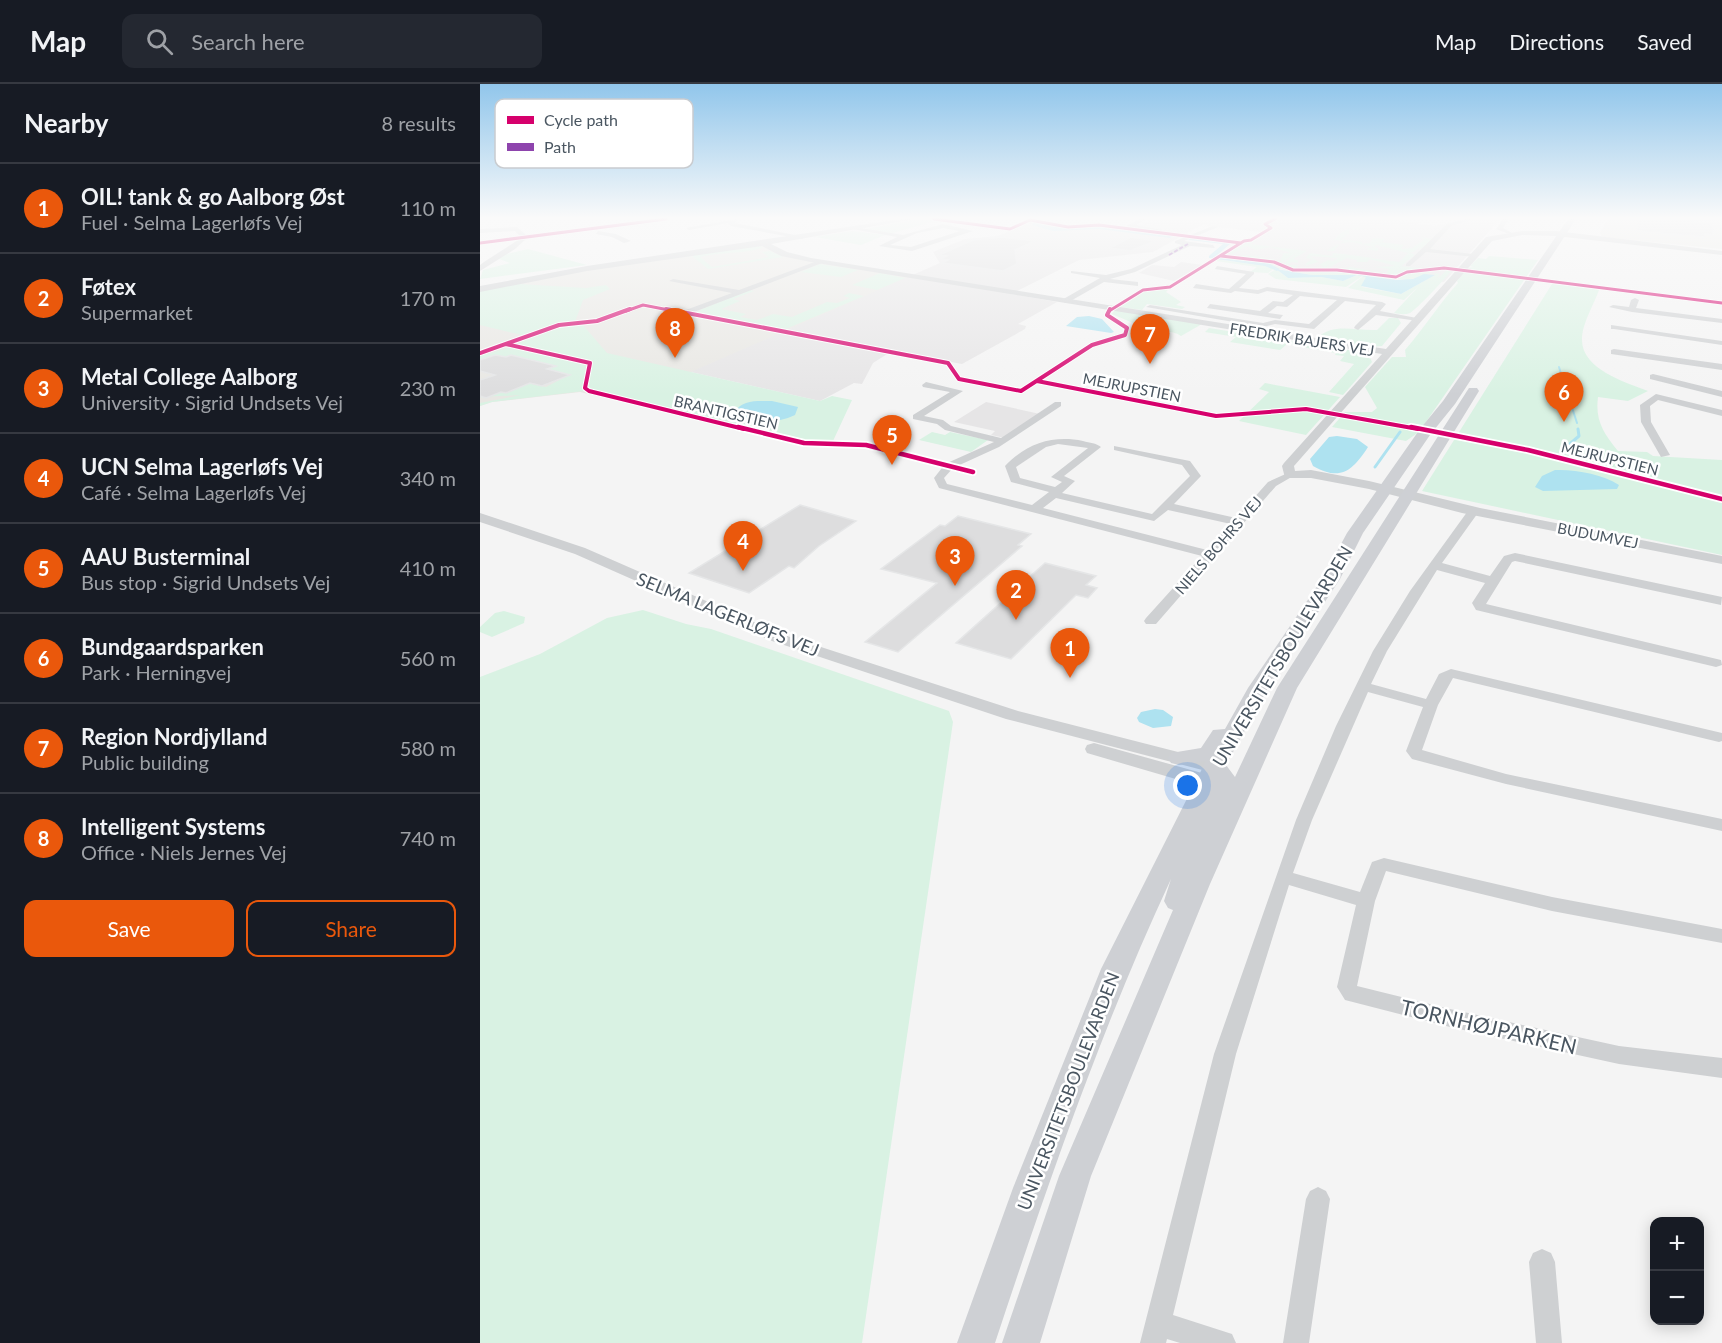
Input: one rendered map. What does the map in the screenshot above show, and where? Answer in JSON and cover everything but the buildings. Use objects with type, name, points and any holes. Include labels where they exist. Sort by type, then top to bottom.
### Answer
[{"type":"main road","name":"UNIVERSITETSBOULEVARDEN","points":[[976,1343],[1030,1188],[1115,969],[1222,778],[1287,688],[1425,432],[1537,278]]},
{"type":"main road","name":"UNIVERSITETSBOULEVARDEN","points":[[1021,1343],[1075,1176],[1165,960],[1167,937],[1191,855],[1258,688],[1331,579],[1355,533],[1392,493],[1538,278]]},
{"type":"main road","points":[[1392,493],[1427,446],[1437,417]]},
{"type":"main road","points":[[1179,758],[1203,756],[1213,749],[1241,700],[1309,595],[1315,588],[1331,579]]},
{"type":"street","points":[[480,289],[536,278]]},
{"type":"street","points":[[686,313],[778,278]]},
{"type":"street","name":"FREDRIK BAJERS VEJ","points":[[919,278],[1064,301],[1220,322],[1388,352]]},
{"type":"street","points":[[1064,301],[1105,278],[1134,284]]},
{"type":"street","name":"FREDRIK BAJERS VEJ","points":[[1191,314],[1233,290],[1247,278]]},
{"type":"street","points":[[1392,493],[1295,475],[1288,466],[1454,278]]},
{"type":"street","points":[[673,281],[740,292]]},
{"type":"street","points":[[1196,286],[1299,293],[1382,304],[1374,312]]},
{"type":"street","name":"FREDRIK BAJERS VEJ","points":[[1245,322],[1276,303],[1284,304],[1299,293]]},
{"type":"street","name":"FREDRIK BAJERS VEJ","points":[[1150,307],[1220,322],[1263,325],[1281,322],[1311,327],[1343,299]]},
{"type":"street","points":[[1632,310],[1635,300]]},
{"type":"street","name":"FREDRIK BAJERS VEJ","points":[[1206,306],[1280,317],[1284,320],[1281,322]]},
{"type":"street","points":[[1613,307],[1718,320],[1714,310]]},
{"type":"street","points":[[1374,312],[1418,319]]},
{"type":"street","name":"FREDRIK BAJERS VEJ","points":[[1358,328],[1374,312]]},
{"type":"street","points":[[1614,327],[1722,343]]},
{"type":"street","points":[[1614,352],[1722,367]]},
{"type":"street","points":[[1653,377],[1722,394]]},
{"type":"street","points":[[926,385],[958,391],[916,417],[940,422],[948,428],[1003,441]]},
{"type":"street","points":[[1665,455],[1651,433],[1644,413],[1645,405],[1653,396],[1722,413]]},
{"type":"street","points":[[1058,404],[992,449],[949,466],[940,473],[940,483],[952,490],[1210,554]]},
{"type":"street","points":[[1033,510],[1056,492],[1070,481],[1056,477],[1096,447],[1066,440],[1044,441],[1010,466],[1015,480],[1056,492],[1154,518],[1196,476],[1186,463],[1119,448]]},
{"type":"street","name":"NIELS BOHRS VEJ","points":[[1151,621],[1276,480],[1295,475]]},
{"type":"street","name":"BUDUMVEJ","points":[[1392,493],[1722,560]]},
{"type":"street","points":[[1166,506],[1238,522]]},
{"type":"street","points":[[1223,1343],[1155,1333],[1226,1054],[1282,877],[1362,686],[1398,620],[1474,510]]},
{"type":"street","name":"SELMA LAGERLØFS VEJ","points":[[480,517],[580,552],[778,638],[1012,715],[1179,758],[1222,778]]},
{"type":"street","points":[[1716,663],[1481,608],[1478,603],[1508,559],[1515,557],[1721,601]]},
{"type":"street","points":[[1434,565],[1492,581]]},
{"type":"street","points":[[1719,737],[1451,673],[1444,677],[1414,751],[1418,755],[1506,779],[1722,825]]},
{"type":"street","points":[[1362,686],[1431,705]]},
{"type":"street","name":"SELMA LAGERLØFS VEJ","points":[[1012,715],[1028,724],[1085,746],[1222,778]]},
{"type":"street","name":"TORNHØJPARKEN","points":[[1722,936],[1617,919],[1524,899],[1384,864],[1378,867],[1366,901],[1347,987],[1352,994],[1619,1055],[1722,1068]]},
{"type":"street","points":[[1282,877],[1366,901]]},
{"type":"street","points":[[1296,1343],[1318,1199]]},
{"type":"street","points":[[1542,1262],[1549,1343]]},
{"type":"shaded area","points":[[537,278],[912,278],[956,285],[885,288],[623,402],[580,392],[492,402],[480,406],[480,291]]},
{"type":"shaded area","points":[[906,278],[1043,278],[1011,294],[1057,302],[1018,324],[1026,326],[1025,329],[962,364],[892,351],[873,363],[862,384],[854,383],[820,401],[691,372]]},
{"type":"shaded area","points":[[1160,278],[1180,278],[1174,281]]},
{"type":"shaded area","points":[[1397,278],[1448,278],[1444,282]]},
{"type":"shaded area","points":[[986,402],[1040,414],[1005,438],[991,435],[995,431],[954,422]]},
{"type":"green space","points":[[869,278],[905,278],[877,290],[852,285]]},
{"type":"green space","points":[[1274,278],[1325,278],[1343,281],[1360,278],[1346,287]]},
{"type":"green space","points":[[1361,278],[1366,278],[1362,287],[1401,294],[1430,278],[1445,278],[1414,310],[1402,314],[1394,313],[1418,287],[1404,300],[1348,288]]},
{"type":"green space","points":[[1385,278],[1415,278],[1407,280]]},
{"type":"green space","points":[[1459,278],[1526,278],[1419,432],[1406,441],[1332,427],[1345,412],[1372,412],[1377,408],[1365,387],[1392,357],[1406,357],[1405,350],[1458,283]]},
{"type":"green space","points":[[519,284],[586,288],[606,285],[610,289],[583,300],[575,322],[558,324],[526,336],[480,325],[480,291]]},
{"type":"green space","points":[[1552,284],[1599,290],[1584,327],[1582,339],[1584,349],[1589,359],[1606,373],[1648,391],[1628,401],[1598,397],[1597,405],[1601,426],[1618,451],[1647,452],[1653,456],[1722,460],[1722,555],[1422,491]]},
{"type":"green space","points":[[750,290],[754,291],[733,299],[740,301],[721,309],[746,314],[740,317],[757,320],[773,314],[792,317],[827,302],[837,303],[850,298],[843,296],[849,293],[864,296],[781,331],[697,311]]},
{"type":"green space","points":[[1168,290],[1166,292],[1181,302],[1176,305],[1185,307],[1182,309],[1147,304],[1142,310],[1120,307],[1145,291]]},
{"type":"green space","points":[[1115,310],[1202,324],[1181,336],[1168,332],[1145,334],[1133,323],[1112,314]]},
{"type":"green space","points":[[1389,318],[1398,318],[1401,323],[1382,346],[1368,347],[1316,339],[1337,329],[1377,330]]},
{"type":"green space","points":[[582,324],[607,353],[820,401],[832,396],[852,400],[833,441],[816,442],[592,390],[588,388],[592,363],[510,343],[560,326]]},
{"type":"green space","points":[[1209,328],[1297,342],[1286,345],[1280,350],[1230,342],[1236,337],[1205,332]]},
{"type":"green space","points":[[1306,343],[1368,353],[1372,362],[1343,395],[1329,392],[1354,364],[1340,361],[1344,356],[1335,355],[1336,353],[1302,347]]},
{"type":"green space","points":[[514,346],[590,363],[584,391],[492,402],[480,406],[480,403],[521,395],[487,397],[494,387],[506,393],[527,383],[546,387],[569,375],[554,371],[533,375],[556,366],[545,363],[502,366],[524,358],[513,355],[507,358],[495,355],[480,360],[480,356]]},
{"type":"green space","points":[[1265,383],[1340,397],[1306,435],[1239,421],[1269,392],[1259,389]]},
{"type":"green space","points":[[932,432],[945,435],[950,432],[988,440],[971,452],[919,440]]},
{"type":"green space","points":[[643,610],[686,624],[711,629],[949,711],[953,722],[862,1343],[480,1343],[480,677],[540,654],[607,618]]},
{"type":"green space","points":[[504,611],[525,617],[524,623],[492,637],[480,632],[480,627],[495,613]]},
{"type":"water","points":[[1325,278],[1351,278],[1343,281]]},
{"type":"water","points":[[1366,278],[1397,280],[1430,278],[1401,294],[1361,286]]},
{"type":"water","points":[[1089,316],[1102,319],[1114,332],[1066,326],[1077,317]]},
{"type":"water","points":[[772,401],[798,407],[795,415],[764,422],[748,420],[734,413],[737,408],[746,403]]},
{"type":"water","points":[[1329,437],[1357,439],[1368,447],[1357,462],[1345,471],[1331,473],[1313,466],[1310,459]]},
{"type":"water","points":[[1555,470],[1588,473],[1619,485],[1617,489],[1543,491],[1535,487],[1542,476]]},
{"type":"water","points":[[1163,710],[1173,717],[1171,726],[1153,728],[1139,722],[1137,718],[1141,712]]},
{"type":"waterway","points":[[1559,367],[1567,393]]},
{"type":"waterway","points":[[1569,398],[1577,423]]},
{"type":"waterway","points":[[1564,449],[1579,436],[1578,429]]},
{"type":"waterway","points":[[1375,467],[1400,432]]},
{"type":"cycle path","points":[[480,353],[559,325],[597,321],[643,305],[948,363],[959,379],[1021,391],[1092,345],[1125,335],[1127,328],[1107,315],[1109,310],[1143,290],[1170,287],[1185,278]]},
{"type":"cycle path","points":[[1521,278],[1722,303]]},
{"type":"cycle path","name":"BRANTIGSTIEN","points":[[506,344],[590,363],[585,388],[589,391],[804,443],[866,445],[973,472]]},
{"type":"cycle path","name":"MEJRUPSTIEN","points":[[1037,381],[1216,416],[1306,409],[1349,415],[1528,450],[1722,499]]},
{"type":"place","name":"Intelligent Systems","points":[[675,358]]},
{"type":"place","name":"Region Nordjylland","points":[[1150,364]]},
{"type":"place","name":"Bundgaardsparken","points":[[1564,422]]},
{"type":"place","name":"AAU Busterminal","points":[[892,465]]},
{"type":"place","name":"UCN Selma Lagerløfs Vej","points":[[743,571]]},
{"type":"place","name":"Metal College Aalborg","points":[[955,586]]},
{"type":"place","name":"Føtex","points":[[1016,620]]},
{"type":"place","name":"OIL! tank & go Aalborg Øst","points":[[1070,678]]}]
